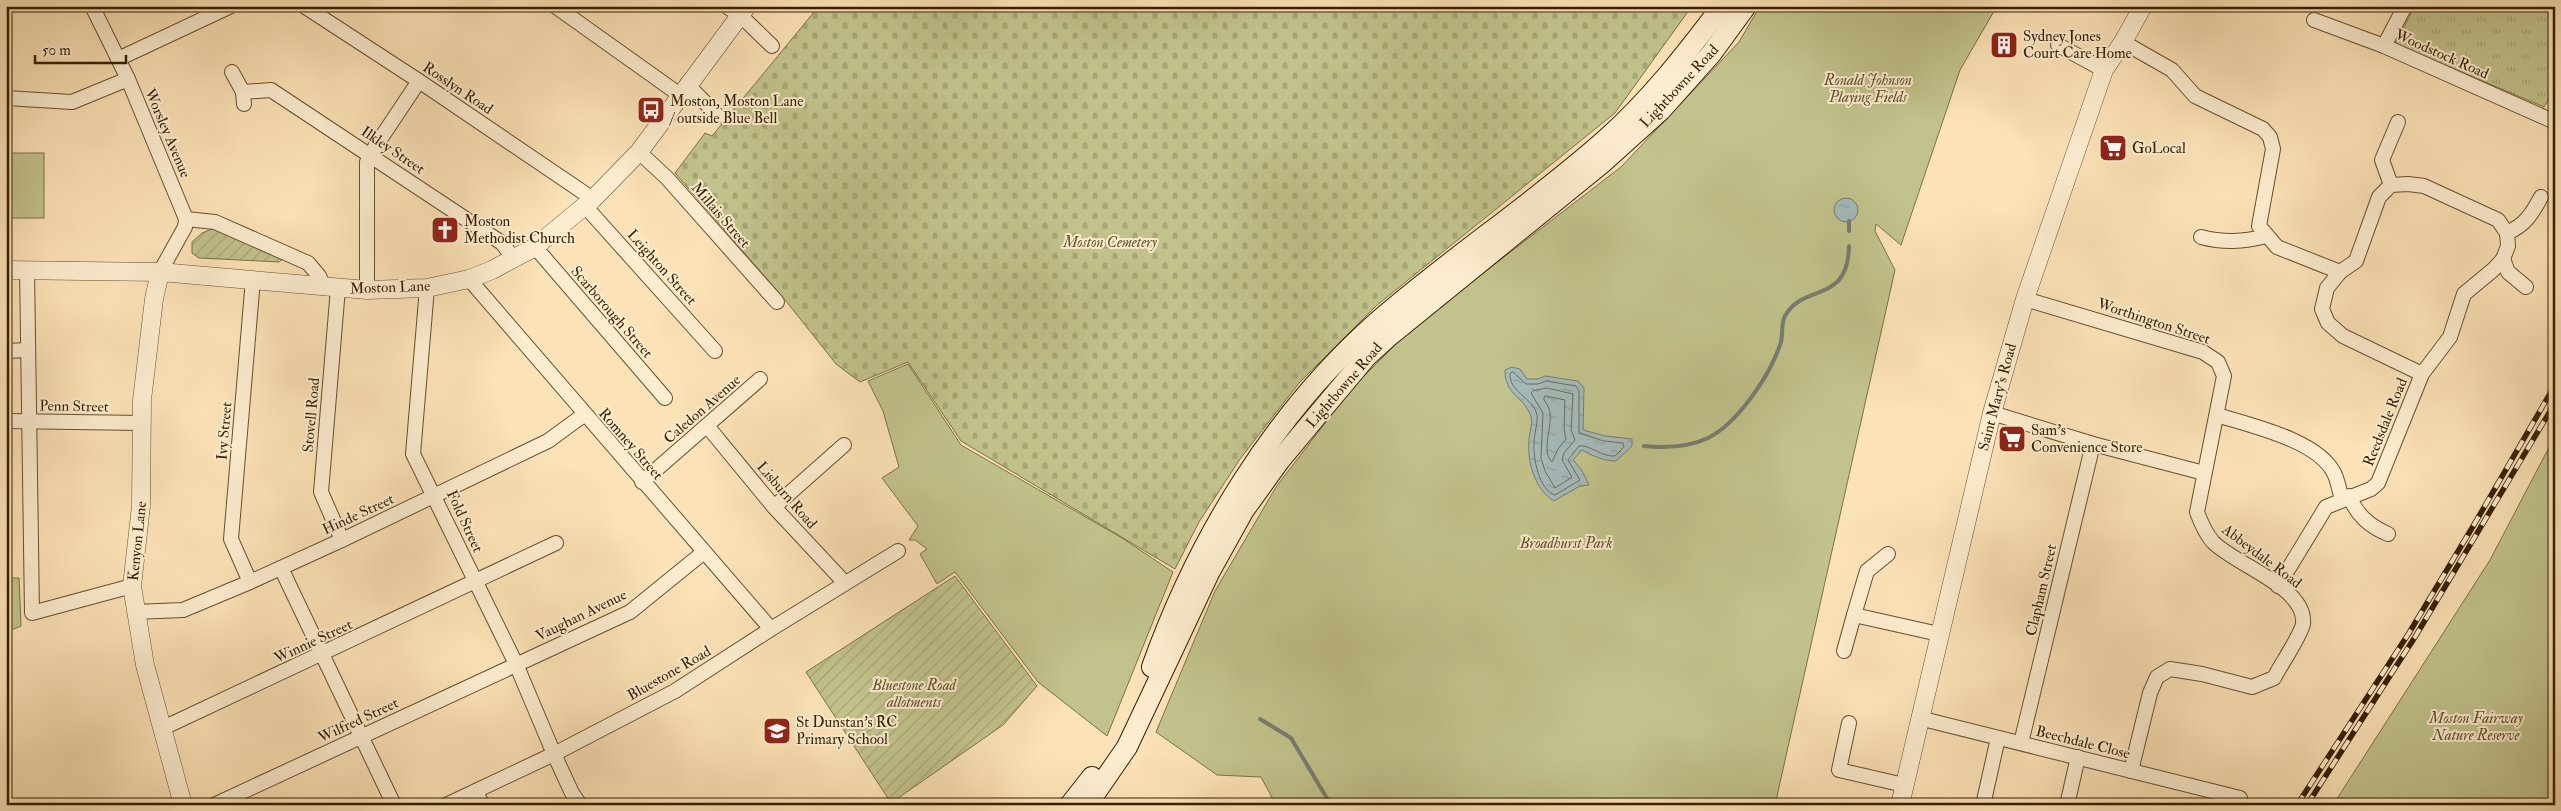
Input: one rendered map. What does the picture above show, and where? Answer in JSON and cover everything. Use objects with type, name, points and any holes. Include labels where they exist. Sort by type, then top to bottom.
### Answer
[{"type":"main road","name":"Lightbowne Road","points":[[1070,805],[1118,741],[1146,683],[1169,620],[1219,520],[1283,422],[1334,364],[1376,324],[1545,190],[1606,139],[1688,53],[1722,6]]},
{"type":"main road","name":"Lightbowne Road","points":[[1088,805],[1127,747],[1209,573],[1244,510],[1280,460],[1367,356],[1388,336],[1601,164],[1661,110],[1711,54],[1746,6]]},
{"type":"street","name":"Worsley Avenue","points":[[92,6],[128,79],[186,219]]},
{"type":"street","points":[[118,59],[231,6]]},
{"type":"street","name":"Rosslyn Road","points":[[304,6],[419,80],[589,202]]},
{"type":"street","points":[[555,6],[684,90],[718,116]]},
{"type":"street","name":"Saint Mary's Road","points":[[1900,805],[1992,413],[2025,299],[2104,70],[2123,42],[2143,6]]},
{"type":"street","points":[[2384,46],[2405,6]]},
{"type":"street","points":[[738,9],[772,46]]},
{"type":"street","name":"Moston Lane","points":[[6,270],[160,272],[368,290],[427,288],[469,279],[514,259],[535,247],[589,202],[639,152],[684,90],[738,9]]},
{"type":"street","name":"Woodstock Road","points":[[2314,20],[2384,46],[2555,122]]},
{"type":"street","points":[[2123,42],[2172,70],[2195,96],[2261,128],[2270,137],[2273,150],[2260,226],[2276,247],[2340,272]]},
{"type":"street","points":[[2058,45],[2104,70]]},
{"type":"street","name":"Ilkley Street","points":[[232,72],[244,98],[271,90],[502,243],[514,259]]},
{"type":"street","points":[[6,98],[72,102],[128,79]]},
{"type":"street","points":[[368,290],[368,162],[419,80]]},
{"type":"street","points":[[2391,185],[2382,160],[2398,122]]},
{"type":"street","name":"Millais Street","points":[[639,152],[667,178],[776,302]]},
{"type":"street","points":[[2422,374],[2343,336],[2328,322],[2322,309],[2327,288],[2340,272],[2356,261],[2379,197],[2391,185],[2408,184],[2424,186],[2498,220],[2507,233],[2508,246],[2503,259],[2508,272],[2526,287]]},
{"type":"street","points":[[2507,233],[2521,226],[2533,213],[2541,197]]},
{"type":"street","name":"Leighton Street","points":[[589,202],[715,351]]},
{"type":"street","points":[[160,272],[185,227],[186,219],[214,222],[283,251],[311,267],[331,288]]},
{"type":"street","points":[[2201,237],[2219,242],[2235,242],[2266,236]]},
{"type":"street","name":"Scarborough Street","points":[[535,247],[665,398]]},
{"type":"street","name":"Reedsdale Road","points":[[2278,586],[2326,507],[2372,489],[2378,483],[2422,374],[2450,337],[2464,294],[2503,259]]},
{"type":"street","points":[[304,284],[311,267]]},
{"type":"street","points":[[27,269],[32,613],[132,586]]},
{"type":"street","name":"Kenyon Lane","points":[[160,272],[154,298],[141,423],[141,506],[132,586],[145,665],[184,805]]},
{"type":"street","name":"Ivy Street","points":[[250,582],[231,539],[253,279]]},
{"type":"street","name":"Romney Street","points":[[469,279],[642,482],[771,629]]},
{"type":"street","name":"Stovell Road","points":[[331,288],[321,492],[342,540]]},
{"type":"street","name":"Fold Street","points":[[427,288],[413,454],[435,495],[516,664],[554,754],[572,793],[580,805]]},
{"type":"street","name":"Worthington Street","points":[[2025,299],[2179,344],[2212,356],[2218,362],[2224,376],[2204,473]]},
{"type":"street","points":[[6,351],[28,350]]},
{"type":"street","name":"Caledon Avenue","points":[[642,482],[708,427],[760,380]]},
{"type":"street","points":[[1992,413],[2092,444],[2204,473]]},
{"type":"street","name":"Hinde Street","points":[[135,612],[183,610],[250,582],[548,441],[585,414]]},
{"type":"street","points":[[2217,415],[2271,430],[2320,456],[2334,472],[2345,498],[2355,511],[2378,530],[2388,534]]},
{"type":"street","name":"Penn Street","points":[[6,421],[141,423]]},
{"type":"street","name":"Lisburn Road","points":[[708,427],[774,506],[845,583]]},
{"type":"street","name":"Clapham Street","points":[[2021,743],[2092,444]]},
{"type":"street","points":[[774,506],[844,445]]},
{"type":"street","name":"Abbeydale Road","points":[[2131,771],[2150,693],[2157,677],[2170,669],[2202,674],[2252,687],[2274,678],[2303,626],[2303,613],[2296,602],[2278,586],[2214,543],[2202,528],[2197,512],[2204,473]]},
{"type":"street","name":"Winnie Street","points":[[163,728],[556,543]]},
{"type":"street","name":"Bluestone Road","points":[[446,805],[554,754],[675,691],[898,551]]},
{"type":"street","name":"Vaughan Avenue","points":[[516,664],[630,612],[704,552]]},
{"type":"street","points":[[1844,651],[1866,571],[1888,554]]},
{"type":"street","points":[[281,568],[394,805]]},
{"type":"street","points":[[1854,615],[1939,634]]},
{"type":"street","name":"Wilfred Street","points":[[214,805],[516,664]]},
{"type":"street","name":"Beechdale Close","points":[[1919,718],[2240,798]]},
{"type":"street","points":[[1849,724],[1838,770],[1904,785]]},
{"type":"street","points":[[1983,805],[1998,738]]},
{"type":"street","points":[[2067,805],[2078,758]]},
{"type":"street","points":[[476,791],[482,805]]},
{"type":"green space","name":"Moston Cemetery","points":[[819,6],[1692,6],[1615,113],[1376,306],[1299,383],[1240,459],[1199,522],[1175,569],[961,441],[908,362],[860,382],[836,364],[786,301],[675,173],[705,133],[712,136]]},
{"type":"green space","name":"Broadhurst Park","points":[[1760,6],[1997,6],[1960,70],[1901,245],[1876,224],[1875,231],[1895,270],[1775,805],[1276,805],[1261,777],[1217,775],[1156,732],[1215,591],[1276,487],[1352,388],[1413,327],[1621,167],[1739,42]]},
{"type":"green space","points":[[2415,6],[2555,6],[2555,88],[2544,107],[2395,44]]},
{"type":"green space","points":[[6,153],[44,153],[44,218],[6,218]]},
{"type":"green space","points":[[212,229],[283,259],[279,262],[199,258],[192,253],[192,242],[202,233]]},
{"type":"green space","points":[[908,364],[961,445],[1122,538],[1173,572],[1107,736],[1038,682],[955,572],[937,584],[920,554],[927,549],[915,540],[909,540],[918,526],[882,478],[899,467],[883,411],[868,381]]},
{"type":"green space","name":"Moston Fairway Nature Reserve","points":[[2555,436],[2555,805],[2333,805],[2490,560]]},
{"type":"green space","name":"Bluestone Road allotments","points":[[955,576],[1037,686],[1003,725],[891,803],[806,672]]},
{"type":"green space","points":[[6,578],[19,578],[21,626],[6,632]]},
{"type":"water","points":[[1846,198],[1855,201],[1858,210],[1855,219],[1846,222],[1837,219],[1834,210],[1837,201]]},
{"type":"water","points":[[1512,367],[1520,369],[1527,379],[1538,379],[1545,376],[1578,381],[1584,388],[1583,430],[1605,436],[1632,439],[1632,446],[1616,461],[1598,458],[1582,450],[1573,460],[1581,469],[1589,485],[1580,486],[1554,501],[1547,496],[1537,483],[1531,466],[1529,437],[1531,417],[1526,407],[1508,385],[1505,370]]},
{"type":"waterway","points":[[1849,221],[1849,231]]},
{"type":"waterway","points":[[1644,446],[1668,447],[1701,441],[1719,431],[1731,421],[1752,396],[1770,368],[1781,342],[1785,316],[1793,306],[1803,299],[1833,285],[1841,277],[1847,265],[1849,246]]},
{"type":"waterway","points":[[1260,719],[1291,738],[1331,805]]},
{"type":"railway","points":[[2297,805],[2409,633],[2555,385]]},
{"type":"railway","points":[[2307,805],[2415,637],[2555,403]]},
{"type":"place","name":"Sydney Jones Court Care Home","points":[[2004,45]]},
{"type":"place","name":"Moston, Moston Lane / outside Blue Bell","points":[[651,110]]},
{"type":"place","name":"GoLocal","points":[[2113,148]]},
{"type":"place","name":"Moston Methodist Church","points":[[445,230]]},
{"type":"place","name":"Sam's Convenience Store","points":[[2012,439]]},
{"type":"place","name":"St Dunstan's RC Primary School","points":[[777,731]]},
{"type":"park label","name":"Ronald Johnson Playing Fields","points":[[1868,88]]}]
